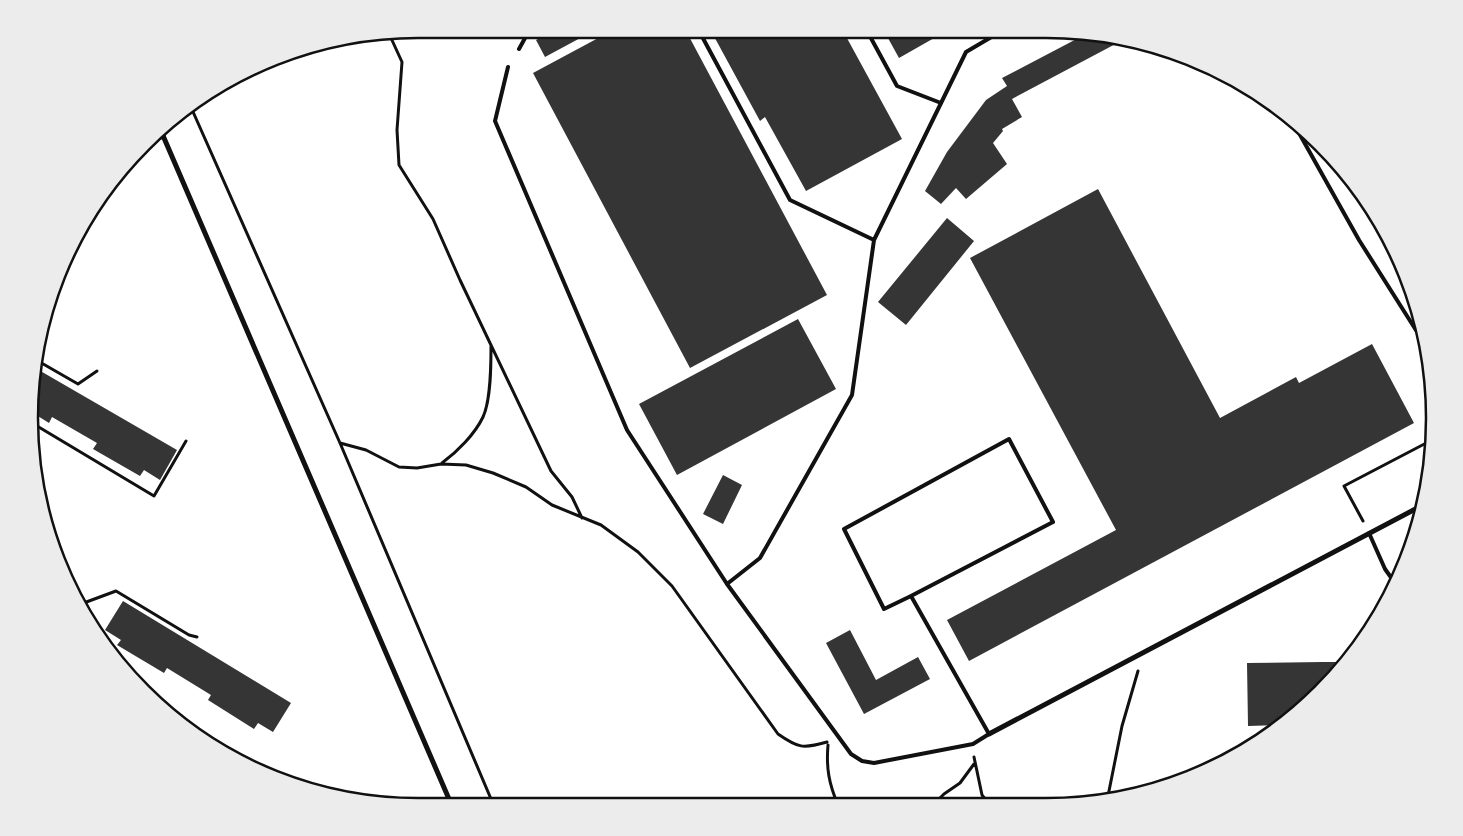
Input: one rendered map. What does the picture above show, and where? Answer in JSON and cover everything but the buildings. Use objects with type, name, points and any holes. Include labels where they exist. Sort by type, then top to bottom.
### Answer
[{"type":"street","points":[[164,136],[449,798]]},
{"type":"street","points":[[989,734],[1414,509]]},
{"type":"lane","points":[[519,49],[525,38]]},
{"type":"lane","points":[[703,38],[790,200],[874,240]]},
{"type":"lane","points":[[871,38],[897,86],[941,103]]},
{"type":"lane","points":[[727,584],[760,558],[852,394],[874,240],[966,52],[991,38]]},
{"type":"lane","points":[[508,67],[495,121],[628,430],[727,584],[851,754],[862,761],[874,763],[973,744],[989,734],[911,596]]},
{"type":"lane","points":[[1301,137],[1359,240],[1415,328]]},
{"type":"lane","points":[[1009,439],[1053,522],[911,596],[884,609],[844,529],[1009,439]]},
{"type":"lane","points":[[1369,533],[1385,569],[1391,577]]},
{"type":"path","points":[[391,38],[402,62],[397,130],[399,165],[434,219],[491,346],[551,472],[572,497],[582,518]]},
{"type":"path","points":[[193,111],[340,443],[491,798]]},
{"type":"path","points":[[441,464],[454,454],[483,416],[491,375],[491,346]]},
{"type":"path","points":[[42,363],[78,384],[97,370]]},
{"type":"path","points":[[38,428],[154,496],[186,441]]},
{"type":"path","points":[[340,443],[366,450],[398,467],[417,468],[441,464],[466,465],[493,473],[526,487],[552,505],[601,525],[638,552],[672,586],[778,734],[792,744],[807,748],[828,741],[836,734]]},
{"type":"path","points":[[1369,533],[1344,486],[1425,444]]},
{"type":"path","points":[[85,602],[116,591],[189,635],[198,637]]},
{"type":"path","points":[[1109,793],[1122,726],[1144,652]]},
{"type":"path","points":[[828,741],[826,768],[830,787],[835,798]]},
{"type":"path","points":[[973,744],[975,763],[984,798]]},
{"type":"path","points":[[940,798],[960,784],[975,763]]}]
